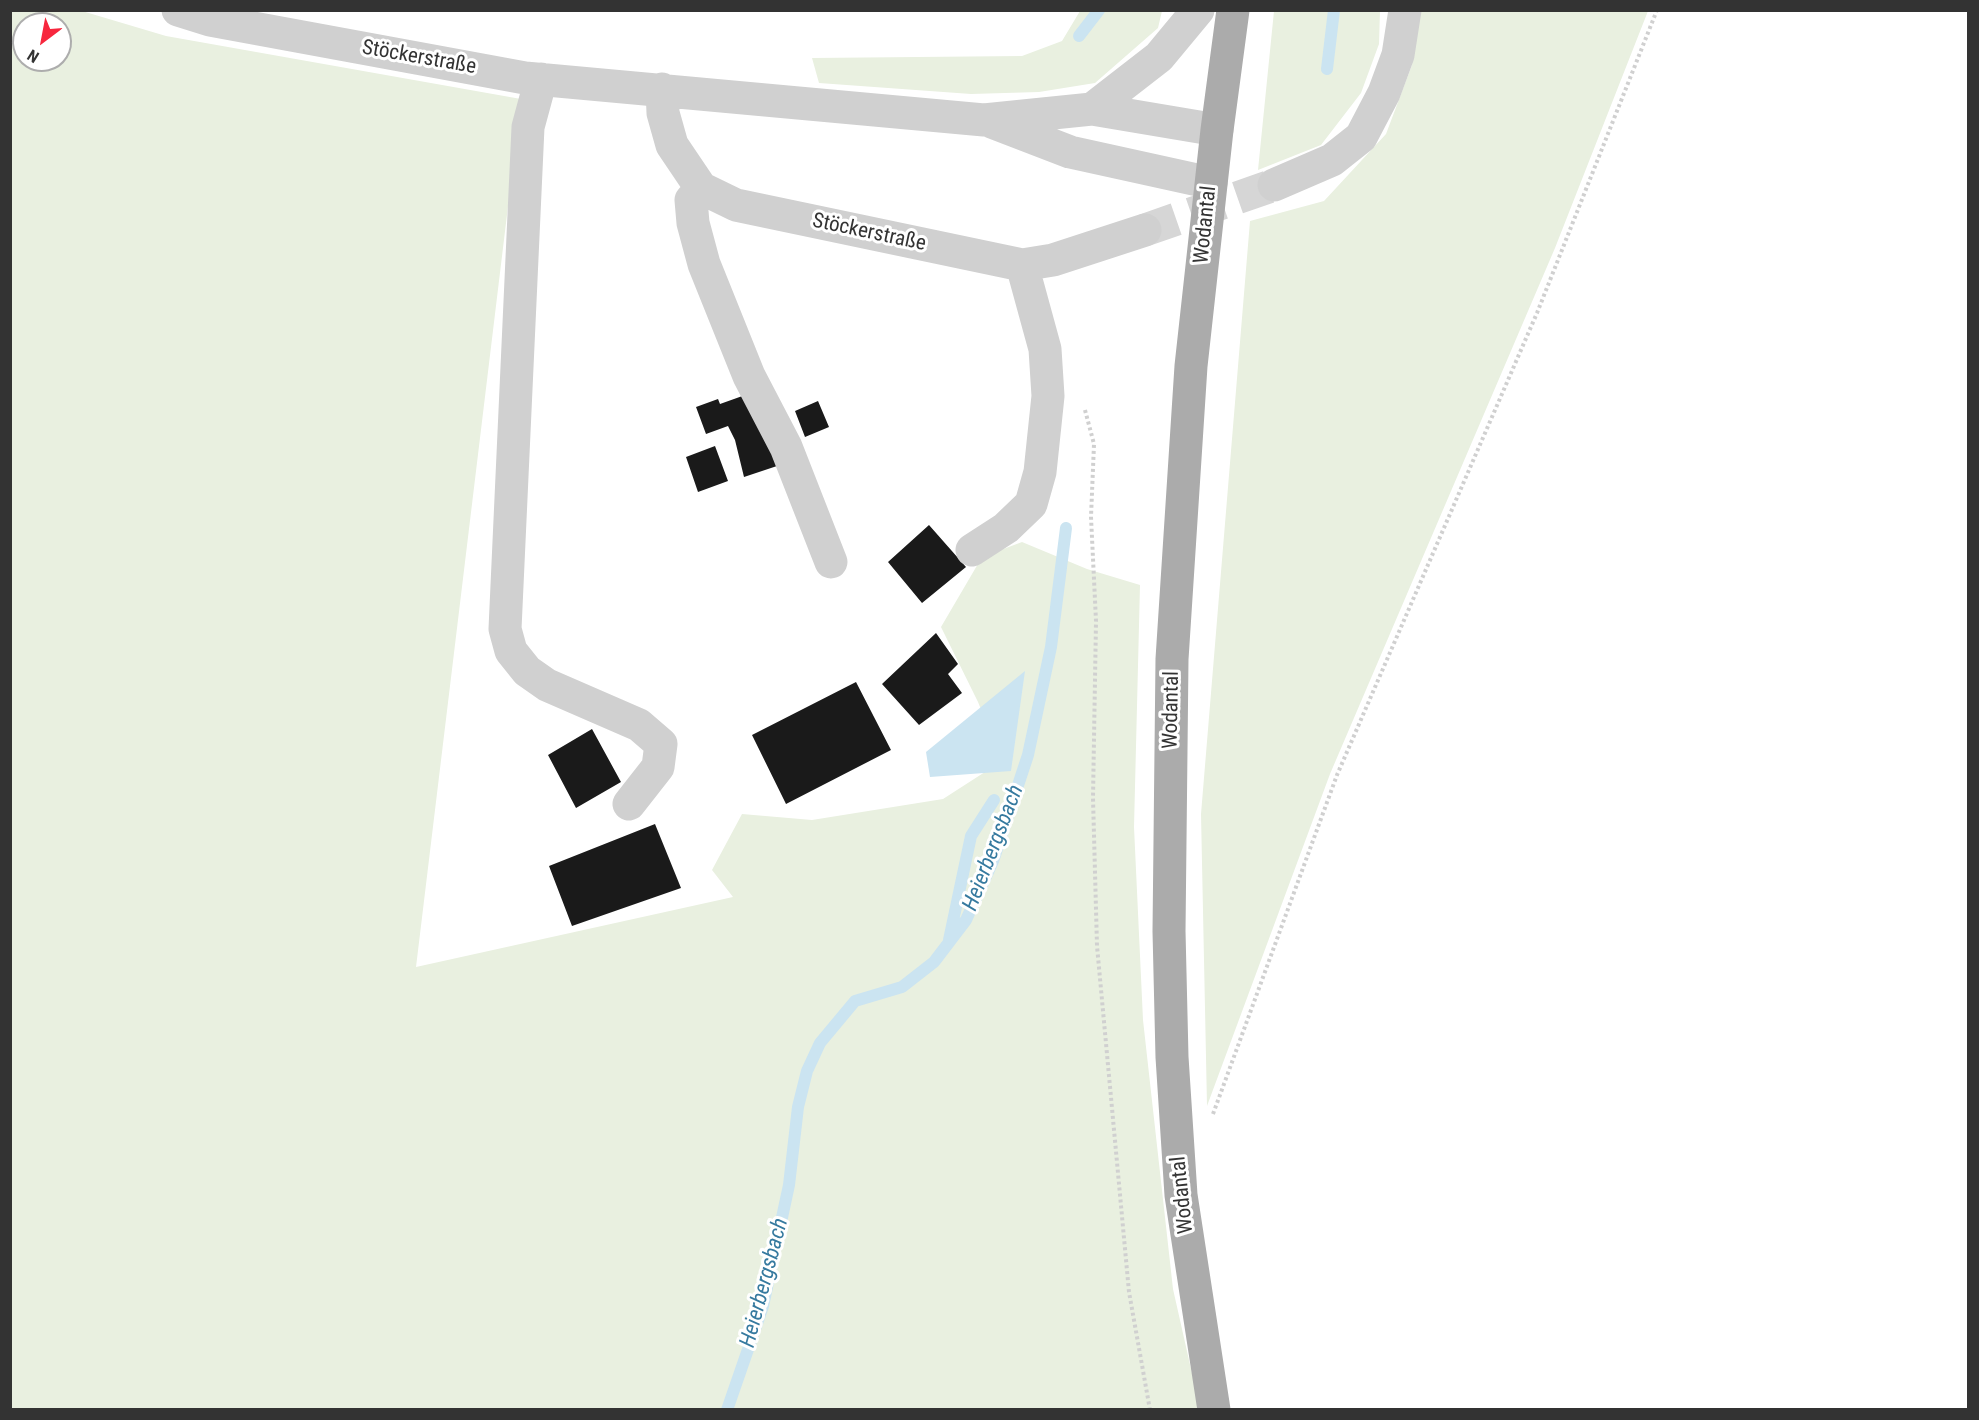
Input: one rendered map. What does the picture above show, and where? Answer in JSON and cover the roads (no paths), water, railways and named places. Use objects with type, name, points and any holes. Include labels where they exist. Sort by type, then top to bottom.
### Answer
[{"type":"main road","name":"Wodantal","points":[[1214,1410],[1181,1196],[1172,1057],[1168,930],[1172,659],[1191,366],[1217,130],[1233,10]]},
{"type":"street","name":"Stöckerstraße","points":[[178,10],[210,20],[541,79],[984,120],[1092,109],[1217,130]]},
{"type":"street","points":[[1092,109],[1159,57],[1198,10]]},
{"type":"street","points":[[1274,185],[1332,160],[1361,137],[1384,93],[1394,64],[1405,10]]},
{"type":"street","points":[[541,79],[528,127],[504,630],[511,651],[526,671],[546,685],[639,725],[661,744],[658,767],[629,804]]},
{"type":"street","points":[[662,89],[663,113],[672,145],[701,188],[692,200],[693,223],[705,264],[749,375],[786,447],[831,562]]},
{"type":"street","name":"Stöckerstraße","points":[[984,120],[1070,152],[1211,183]]},
{"type":"street","name":"Stöckerstraße","points":[[701,188],[736,205],[1022,265],[1053,260],[1145,230]]},
{"type":"street","points":[[972,549],[1006,528],[1031,504],[1040,472],[1048,396],[1045,349],[1022,265]]},
{"type":"water","points":[[1025,671],[1011,771],[930,777],[926,752]]},
{"type":"waterway","points":[[1079,36],[1099,10]]},
{"type":"waterway","name":"Heierbergsbach","points":[[1327,69],[1334,10]]},
{"type":"waterway","name":"Heierbergsbach","points":[[727,1410],[763,1306],[789,1185],[798,1107],[807,1071],[820,1043],[855,1001],[902,987],[934,962],[966,920],[993,861],[1028,755],[1051,647],[1066,528]]},
{"type":"waterway","points":[[949,940],[971,836],[994,800]]},
{"type":"tunnel","points":[[1145,230],[1274,185]]}]
